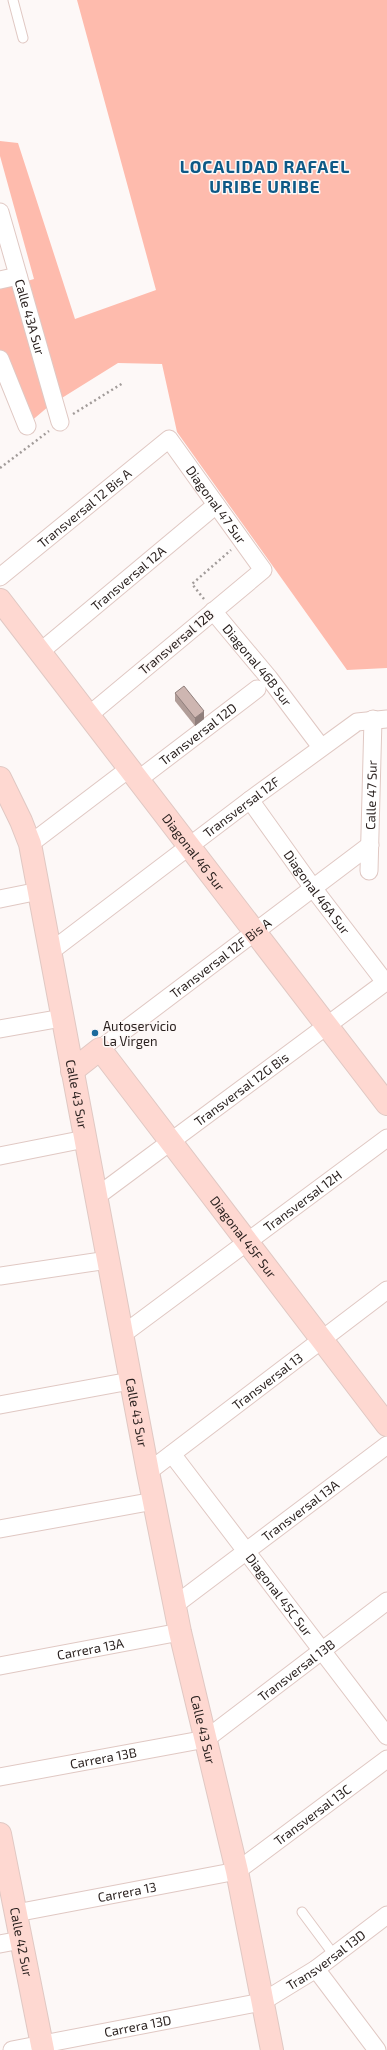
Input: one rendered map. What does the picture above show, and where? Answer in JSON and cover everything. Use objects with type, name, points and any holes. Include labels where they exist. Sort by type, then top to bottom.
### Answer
[{"type":"street","name":"Calle 43A Sur","points":[[0,214],[60,422]]},
{"type":"street","points":[[0,280],[18,276]]},
{"type":"street","points":[[0,359],[27,426]]},
{"type":"street","name":"Diagonal 47 Sur","points":[[169,439],[263,570]]},
{"type":"street","name":"Transversal 12 Bis A","points":[[0,577],[169,439]]},
{"type":"street","name":"Transversal 12A","points":[[40,652],[216,505]]},
{"type":"street","name":"Transversal 12B","points":[[89,714],[263,570]]},
{"type":"street","name":"Diagonal 46 Sur","points":[[0,600],[191,846],[387,1104]]},
{"type":"street","name":"Diagonal 46B Sur","points":[[213,611],[269,678],[321,747]]},
{"type":"street","name":"Transversal 12D","points":[[30,844],[257,689]]},
{"type":"street","name":"Transversal 12F","points":[[50,952],[321,747],[372,720]]},
{"type":"street","name":"Calle 47 Sur","points":[[369,870],[372,720]]},
{"type":"street","name":"Calle 43 Sur","points":[[0,780],[21,821],[30,844],[130,1381],[180,1632],[237,1871],[272,2050]]},
{"type":"street","name":"Diagonal 46A Sur","points":[[250,800],[313,888],[386,982]]},
{"type":"street","name":"Transversal 12F Bis A","points":[[72,1071],[370,845]]},
{"type":"street","points":[[0,898],[39,891]]},
{"type":"street","name":"Transversal 12G Bis","points":[[96,1197],[386,982]]},
{"type":"street","points":[[0,1029],[62,1018]]},
{"type":"street","name":"Diagonal 45F Sur","points":[[100,1049],[387,1425]]},
{"type":"street","name":"Transversal 12H","points":[[122,1335],[387,1138]]},
{"type":"street","points":[[0,1156],[85,1139]]},
{"type":"street","points":[[0,1276],[108,1260]]},
{"type":"street","name":"Transversal 13","points":[[148,1472],[387,1290]]},
{"type":"street","points":[[0,1405],[130,1381]]},
{"type":"street","name":"Transversal 13A","points":[[175,1605],[387,1445]]},
{"type":"street","name":"Diagonal 45C Sur","points":[[172,1454],[387,1736]]},
{"type":"street","points":[[0,1528],[154,1501]]},
{"type":"street","name":"Transversal 13B","points":[[206,1739],[387,1601]]},
{"type":"street","name":"Carrera 13A","points":[[0,1666],[180,1632]]},
{"type":"street","name":"Carrera 13B","points":[[0,1777],[206,1739]]},
{"type":"street","name":"Transversal 13C","points":[[237,1871],[387,1759]]},
{"type":"street","name":"Calle 42 Sur","points":[[0,1834],[42,2047]]},
{"type":"street","name":"Carrera 13","points":[[16,1913],[237,1871]]},
{"type":"street","name":"Transversal 13D","points":[[262,2002],[316,1969],[387,1915]]},
{"type":"street","points":[[0,1944],[21,1940]]},
{"type":"street","points":[[316,1969],[376,2050]]},
{"type":"street","name":"Carrera 13D","points":[[12,2050],[42,2047],[262,2002]]},
{"type":"lane","points":[[13,0],[22,38]]},
{"type":"lane","points":[[302,1912],[334,1955]]},
{"type":"path","name":"Diagonal 46B Sur","points":[[213,611],[192,584],[242,541]]},
{"type":"shaded area","points":[[77,0],[387,0],[387,668],[347,670],[177,432],[162,364],[118,363],[49,406],[29,423],[0,357],[0,289],[34,279],[0,156],[0,141],[18,143],[75,319],[156,290]]},
{"type":"building","points":[[184,686],[204,711],[195,718],[175,693]]},
{"type":"place","name":"Autoservicio La Virgen","points":[[95,1033]]},
{"type":"district","name":"LOCALIDAD RAFAEL URIBE URIBE","points":[[265,177]]}]
